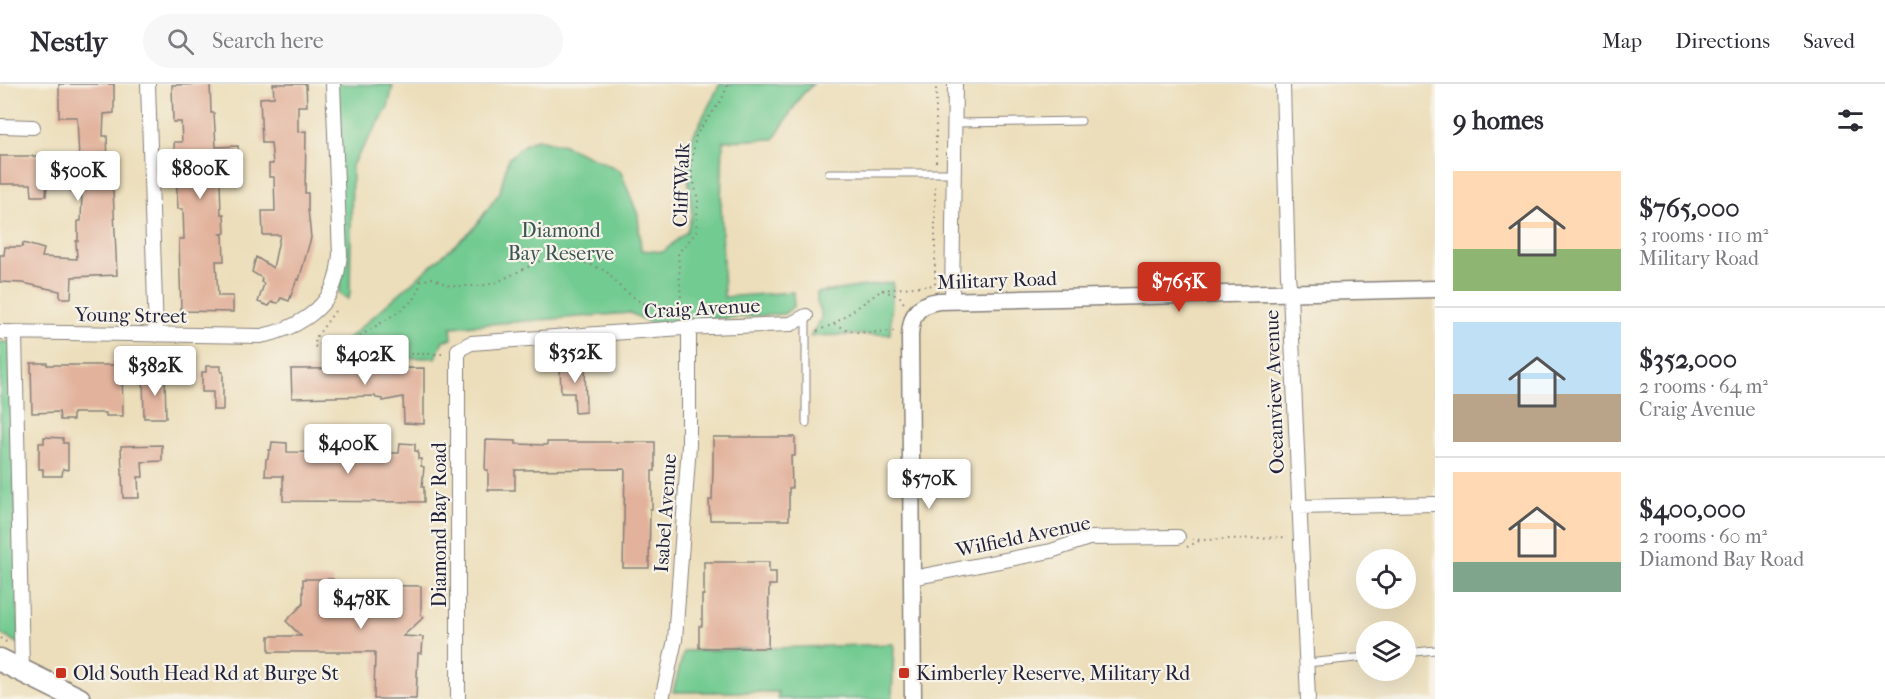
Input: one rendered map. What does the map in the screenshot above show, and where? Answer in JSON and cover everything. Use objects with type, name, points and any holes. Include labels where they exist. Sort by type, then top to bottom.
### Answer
[{"type":"main road","points":[[0,660],[79,699]]},
{"type":"street","points":[[148,84],[156,335]]},
{"type":"street","name":"Young Street","points":[[0,333],[261,336],[280,332],[298,324],[313,313],[326,298],[336,280],[340,255],[333,84]]},
{"type":"street","points":[[952,301],[955,84]]},
{"type":"street","name":"Oceanview Avenue","points":[[1283,84],[1288,276],[1308,699]]},
{"type":"street","points":[[0,126],[33,127]]},
{"type":"street","name":"Military Road","points":[[913,317],[919,309],[929,303],[952,301],[1435,289]]},
{"type":"street","name":"Craig Avenue","points":[[458,350],[471,343],[685,328],[790,324],[806,316]]},
{"type":"street","points":[[913,317],[910,336],[913,699]]},
{"type":"street","name":"Isabel Avenue","points":[[662,699],[675,640],[689,445],[685,328]]},
{"type":"street","points":[[15,333],[22,671]]},
{"type":"street","name":"Diamond Bay Road","points":[[458,350],[459,699]]},
{"type":"street","points":[[1298,507],[1435,504]]},
{"type":"street","name":"Wilfield Avenue","points":[[912,578],[1051,551],[1089,538],[1178,537]]},
{"type":"lane","points":[[955,123],[1081,121]]},
{"type":"lane","points":[[829,173],[955,173]]},
{"type":"lane","points":[[806,316],[806,423]]},
{"type":"lane","points":[[1416,651],[1435,650]]},
{"type":"lane","points":[[1307,663],[1356,658]]},
{"type":"path","name":"Cliff Walk","points":[[685,328],[681,307],[678,253],[696,233],[698,201],[691,168],[696,135],[722,99],[728,84]]},
{"type":"path","points":[[936,84],[936,167]]},
{"type":"path","points":[[806,316],[812,333],[834,324],[882,290],[935,285],[935,179]]},
{"type":"path","points":[[332,343],[349,344],[394,315],[416,297],[421,281],[426,279],[432,278],[450,286],[480,286],[495,283],[542,260],[551,258],[581,261],[606,271],[628,294],[652,307],[681,307]]},
{"type":"path","points":[[882,290],[900,297],[913,317]]},
{"type":"path","points":[[336,309],[317,336],[314,344],[317,347],[327,338],[339,354],[450,354],[458,350]]},
{"type":"path","points":[[834,324],[856,333],[894,331]]},
{"type":"path","points":[[1178,537],[1201,540],[1300,537]]},
{"type":"green space","points":[[334,84],[393,85],[388,108],[352,165],[350,294],[348,299],[339,293],[342,276]]},
{"type":"green space","name":"Diamond Bay Reserve","points":[[720,84],[813,84],[801,96],[774,139],[723,141],[721,202],[724,297],[793,292],[794,306],[784,314],[651,323],[630,313],[451,327],[452,339],[443,340],[436,358],[327,357],[474,228],[500,192],[508,159],[524,145],[537,139],[564,145],[620,170],[638,215],[641,250],[663,252],[687,231],[692,214],[686,156],[694,134]]},
{"type":"green space","points":[[893,282],[890,334],[810,336],[821,320],[817,293]]},
{"type":"green space","points":[[0,342],[11,342],[20,644],[0,634]]},
{"type":"green space","points":[[894,644],[892,699],[778,699],[778,692],[673,692],[684,651]]},
{"type":"building","points":[[59,84],[114,84],[114,113],[104,114],[103,136],[107,136],[108,161],[112,168],[117,275],[72,277],[71,298],[60,298],[60,291],[23,283],[0,282],[0,255],[4,255],[5,247],[22,247],[23,243],[44,249],[42,257],[77,259],[76,241],[78,241],[78,221],[81,221],[82,191],[71,191],[71,181],[85,180],[85,159],[79,159],[77,117],[59,117]]},
{"type":"building","points":[[210,84],[216,147],[238,146],[239,158],[214,160],[214,182],[220,181],[221,214],[224,214],[225,233],[221,234],[223,235],[224,261],[216,261],[218,296],[233,296],[233,312],[181,311],[179,239],[184,239],[183,209],[178,209],[174,142],[182,142],[181,122],[173,122],[172,85]]},
{"type":"building","points":[[273,84],[306,84],[307,106],[298,106],[298,132],[306,131],[305,193],[308,193],[311,238],[299,280],[297,279],[289,301],[281,298],[278,303],[272,302],[269,306],[258,302],[264,284],[261,282],[262,278],[252,272],[256,257],[273,268],[280,235],[263,235],[262,211],[275,211],[274,177],[269,177],[269,164],[273,164],[271,143],[262,143],[260,98],[274,97]]},
{"type":"building","points":[[0,156],[49,156],[46,196],[32,196],[31,184],[0,184]]},
{"type":"building","points":[[31,363],[122,365],[123,416],[106,416],[106,413],[73,413],[73,420],[60,420],[59,412],[32,413]]},
{"type":"building","points":[[571,363],[585,363],[586,412],[575,413],[574,393],[561,393],[560,365],[571,365]]},
{"type":"building","points":[[206,366],[221,366],[223,410],[213,410],[213,392],[202,392],[202,372],[206,372]]},
{"type":"building","points":[[424,368],[424,424],[404,423],[403,397],[383,401],[375,396],[292,398],[291,369]]},
{"type":"building","points":[[165,376],[166,418],[144,418],[143,377]]},
{"type":"building","points":[[44,437],[63,438],[63,443],[68,443],[68,470],[63,469],[62,476],[43,476],[43,469],[39,469],[39,443],[44,443]]},
{"type":"building","points":[[713,437],[795,437],[795,456],[791,456],[792,488],[789,488],[789,520],[710,520]]},
{"type":"building","points":[[486,440],[547,445],[547,442],[655,442],[655,471],[652,471],[652,509],[650,509],[649,568],[623,568],[625,469],[515,470],[515,490],[488,490],[488,470],[485,470]]},
{"type":"building","points":[[272,442],[287,443],[287,452],[399,453],[400,443],[415,444],[418,459],[421,459],[421,466],[424,467],[422,487],[424,487],[424,502],[283,501],[283,476],[265,476],[266,459]]},
{"type":"building","points":[[162,445],[162,461],[142,462],[143,477],[138,477],[139,498],[123,498],[121,446]]},
{"type":"building","points":[[704,562],[769,562],[769,572],[776,572],[776,585],[769,585],[768,648],[699,648],[699,626],[702,626],[702,595],[704,595]]},
{"type":"building","points":[[303,579],[333,579],[333,585],[421,586],[421,614],[424,617],[403,636],[423,637],[422,653],[418,653],[416,699],[374,699],[375,652],[269,652],[269,636],[301,636],[286,621],[303,604]]},
{"type":"place","name":"Old South Head Rd at Burge St","points":[[61,673]]},
{"type":"place","name":"Kimberley Reserve, Military Rd","points":[[904,673]]}]
